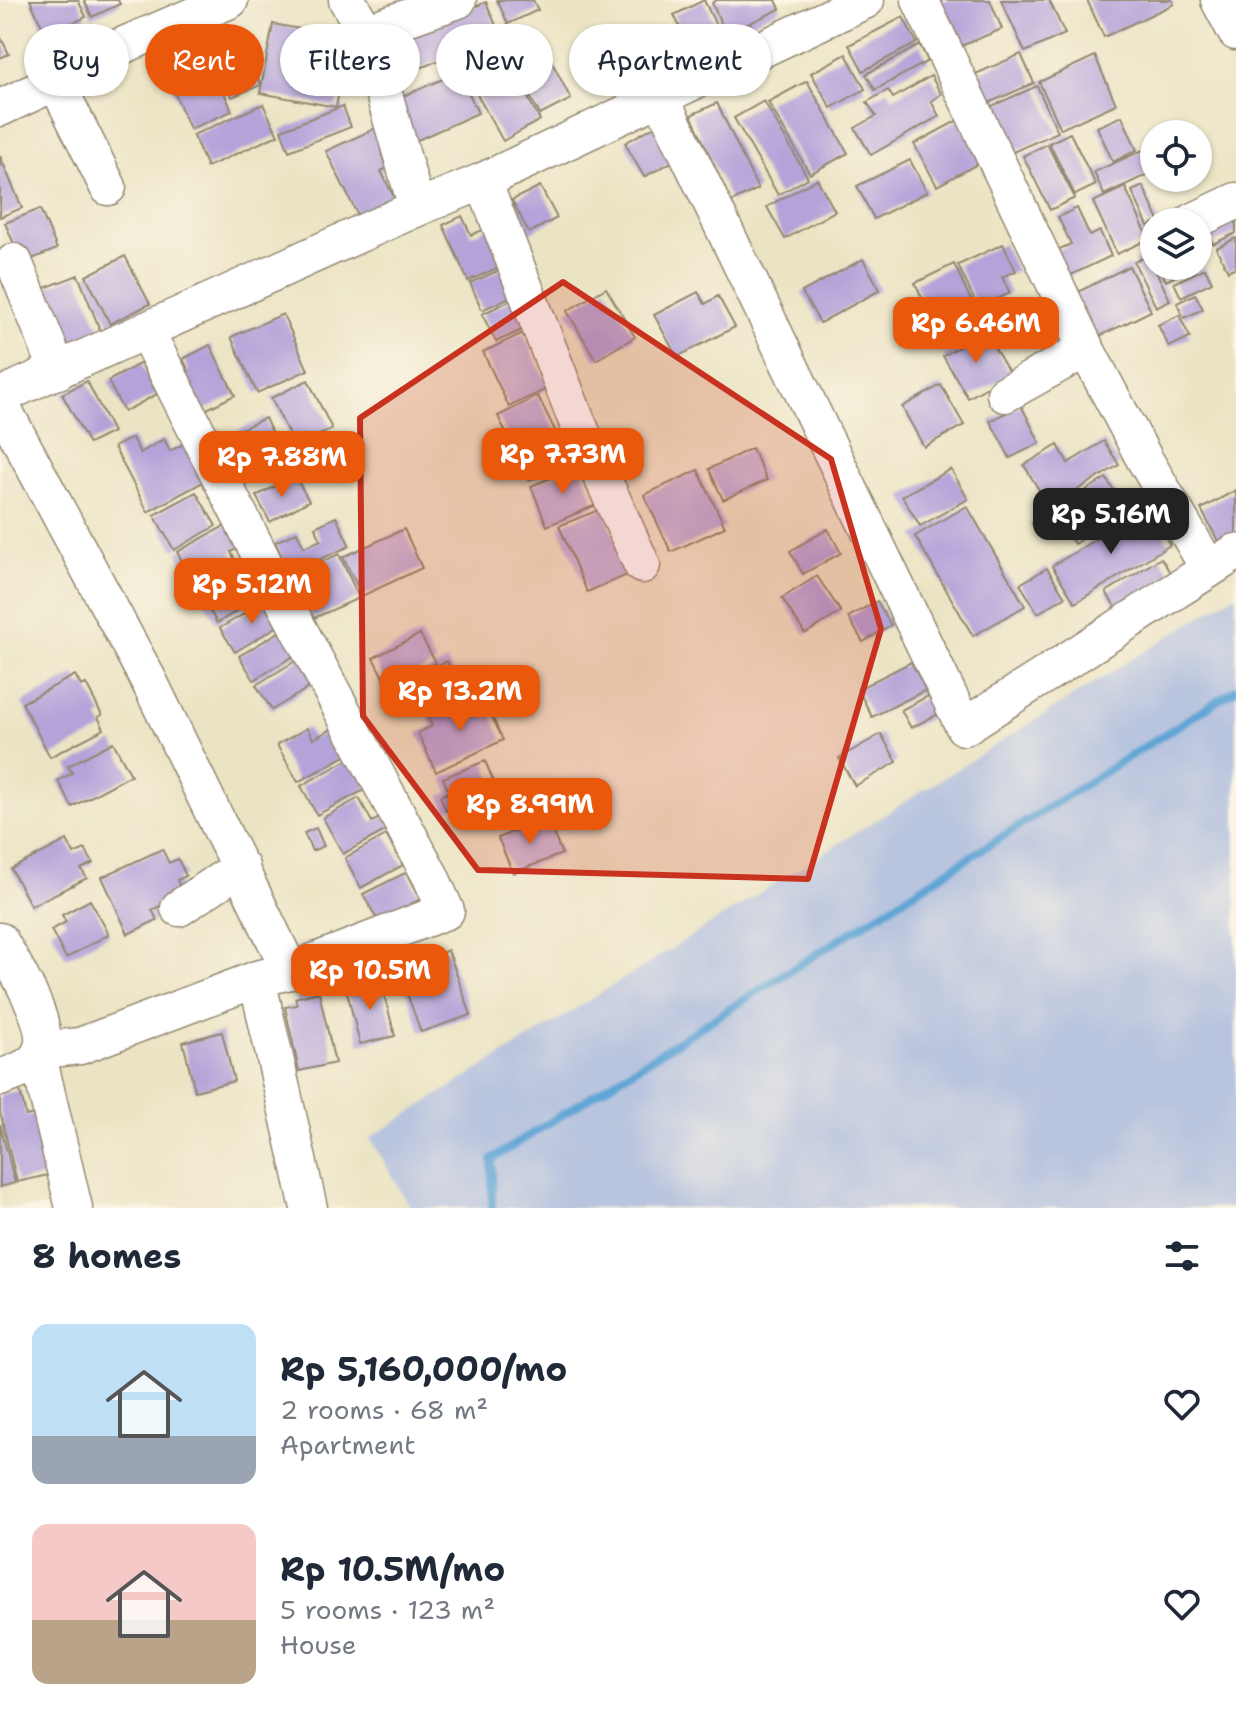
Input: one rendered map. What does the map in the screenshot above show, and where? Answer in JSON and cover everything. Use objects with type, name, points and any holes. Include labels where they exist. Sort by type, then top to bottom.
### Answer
[{"type":"street","points":[[129,43],[230,0]]},
{"type":"street","points":[[347,0],[361,24]]},
{"type":"street","points":[[389,24],[458,0]]},
{"type":"street","points":[[771,44],[866,0]]},
{"type":"street","points":[[0,396],[483,181],[660,96],[964,727],[1223,560],[1145,460],[1086,349],[920,0]]},
{"type":"street","points":[[1219,0],[1236,32]]},
{"type":"street","points":[[0,108],[26,96]]},
{"type":"street","points":[[63,96],[108,187]]},
{"type":"street","points":[[385,96],[417,208]]},
{"type":"street","points":[[483,181],[578,424],[642,565]]},
{"type":"street","points":[[1212,212],[1236,201]]},
{"type":"street","points":[[14,262],[58,371]]},
{"type":"street","points":[[0,1078],[29,1065],[40,1053],[80,1046],[446,911],[146,331]]},
{"type":"street","points":[[1005,394],[1086,349]]},
{"type":"street","points":[[0,403],[150,683],[241,867],[273,975],[309,1208]]},
{"type":"street","points":[[179,908],[241,867]]},
{"type":"street","points":[[0,941],[35,1009],[41,1028],[40,1053],[74,1208]]},
{"type":"highlighted area","points":[[563,282],[831,459],[881,629],[808,879],[478,870],[363,716],[360,418]]},
{"type":"shaded area","points":[[1236,594],[1236,1208],[411,1208],[370,1138]]},
{"type":"building","points":[[30,0],[78,0],[86,17],[70,24],[41,24]]},
{"type":"building","points":[[84,0],[118,0],[120,4],[92,17]]},
{"type":"building","points":[[497,0],[533,0],[538,10],[508,24]]},
{"type":"building","points":[[704,0],[715,24],[678,24],[674,15]]},
{"type":"building","points":[[717,0],[776,0],[780,9],[748,24],[721,24],[712,3]]},
{"type":"building","points":[[939,0],[990,0],[1002,29],[959,47]]},
{"type":"building","points":[[1001,0],[1049,0],[1065,34],[1025,52]]},
{"type":"building","points":[[1087,0],[1172,0],[1174,4],[1104,37]]},
{"type":"building","points":[[486,2],[495,24],[436,24],[436,62],[420,68],[420,29]]},
{"type":"building","points":[[903,17],[917,43],[863,71],[849,45]]},
{"type":"building","points":[[273,24],[280,25],[280,96],[338,96],[336,107],[264,94],[264,72]]},
{"type":"building","points":[[0,36],[9,54],[0,58]]},
{"type":"building","points":[[920,45],[928,61],[875,90],[866,74]]},
{"type":"building","points":[[846,54],[865,89],[831,108],[811,73]]},
{"type":"building","points":[[1021,54],[1034,83],[984,105],[971,76]]},
{"type":"building","points":[[1095,56],[1116,104],[1061,129],[1039,82]]},
{"type":"building","points":[[553,64],[571,99],[540,115],[530,96],[553,96]]},
{"type":"building","points":[[931,76],[941,94],[931,101],[939,116],[871,155],[855,128],[876,116],[867,102],[888,90],[893,98]]},
{"type":"building","points":[[807,81],[848,153],[810,174],[768,102]]},
{"type":"building","points":[[436,82],[436,96],[470,96],[478,113],[413,142],[394,100],[403,96],[420,96],[420,89]]},
{"type":"building","points":[[1037,86],[1058,132],[1004,156],[983,110]]},
{"type":"building","points":[[176,96],[226,96],[232,111],[190,129]]},
{"type":"building","points":[[478,96],[527,96],[540,120],[503,141]]},
{"type":"building","points":[[764,101],[808,178],[778,195],[734,118]]},
{"type":"building","points":[[717,103],[758,189],[731,202],[691,115]]},
{"type":"building","points":[[263,104],[278,135],[207,167],[193,135]]},
{"type":"building","points":[[343,106],[351,127],[289,151],[281,130]]},
{"type":"building","points":[[1122,116],[1137,150],[1113,162],[1097,127]]},
{"type":"building","points":[[960,119],[983,161],[937,186],[914,144]]},
{"type":"building","points":[[664,121],[683,156],[644,177],[625,143]]},
{"type":"building","points":[[376,128],[394,165],[381,171],[395,199],[358,216],[326,151]]},
{"type":"building","points":[[1070,133],[1096,185],[1075,195],[1049,143]]},
{"type":"building","points":[[1047,144],[1075,198],[1050,210],[1023,156]]},
{"type":"building","points":[[1140,151],[1140,178],[1104,195],[1094,172]]},
{"type":"building","points":[[0,156],[22,208],[0,217]]},
{"type":"building","points":[[910,160],[927,192],[874,219],[857,186]]},
{"type":"building","points":[[817,179],[835,211],[785,239],[767,207]]},
{"type":"building","points":[[540,186],[557,218],[529,233],[512,200]]},
{"type":"building","points":[[1125,187],[1140,220],[1140,243],[1117,254],[1093,202]]},
{"type":"building","points":[[1140,187],[1140,192],[1146,192],[1153,208],[1140,208],[1132,191]]},
{"type":"building","points":[[1077,208],[1090,236],[1100,231],[1111,256],[1067,277],[1055,251],[1071,244],[1058,217]]},
{"type":"building","points":[[40,209],[57,249],[22,263],[5,223]]},
{"type":"building","points":[[1236,214],[1236,233],[1213,244],[1212,226]]},
{"type":"building","points":[[462,216],[471,235],[497,224],[513,261],[468,281],[443,225]]},
{"type":"building","points":[[1236,238],[1236,267],[1228,271],[1216,248]]},
{"type":"building","points":[[1003,244],[1016,271],[1002,277],[1010,293],[978,308],[958,265]]},
{"type":"building","points":[[125,256],[150,304],[110,324],[86,276]]},
{"type":"building","points":[[863,259],[880,290],[820,323],[802,292]]},
{"type":"building","points":[[1140,259],[1140,274],[1134,262]]},
{"type":"building","points":[[954,264],[978,315],[939,333],[915,283]]},
{"type":"building","points":[[509,266],[521,292],[482,310],[470,283]]},
{"type":"building","points":[[1129,266],[1151,311],[1096,338],[1074,294]]},
{"type":"building","points":[[78,275],[102,335],[58,352],[34,292]]},
{"type":"building","points":[[1143,280],[1160,280],[1170,300],[1156,307]]},
{"type":"building","points":[[1180,280],[1212,282],[1181,297],[1174,283]]},
{"type":"building","points":[[606,288],[635,337],[596,360],[567,311]]},
{"type":"building","points":[[698,292],[705,304],[718,296],[735,327],[677,357],[654,315]]},
{"type":"building","points":[[524,294],[537,323],[496,342],[482,314]]},
{"type":"building","points":[[1195,294],[1203,309],[1184,318],[1177,303]]},
{"type":"building","points":[[283,314],[308,370],[257,393],[231,337]]},
{"type":"building","points":[[1179,315],[1190,337],[1169,347],[1158,325]]},
{"type":"building","points":[[985,332],[1010,374],[968,398],[943,356]]},
{"type":"building","points":[[523,333],[549,388],[509,407],[483,352]]},
{"type":"building","points":[[210,345],[235,395],[201,412],[181,374],[189,371],[183,359]]},
{"type":"building","points":[[141,363],[157,394],[124,412],[108,381]]},
{"type":"building","points":[[308,380],[332,429],[295,447],[271,398]]},
{"type":"building","points":[[87,381],[113,432],[89,444],[62,394]]},
{"type":"building","points":[[941,385],[964,425],[924,447],[902,407]]},
{"type":"building","points":[[538,396],[570,461],[529,480],[498,416]]},
{"type":"building","points":[[1021,405],[1040,443],[1010,458],[990,421]]},
{"type":"building","points":[[265,418],[277,444],[233,464],[221,438]]},
{"type":"building","points":[[132,438],[140,453],[164,439],[170,451],[185,443],[205,481],[148,512],[114,447]]},
{"type":"building","points":[[1104,441],[1119,465],[1049,507],[1024,465],[1058,445],[1068,463]]},
{"type":"building","points":[[752,448],[767,480],[723,500],[709,469]]},
{"type":"building","points":[[580,466],[596,505],[547,526],[531,486]]},
{"type":"building","points":[[951,469],[968,499],[920,526],[902,496]]},
{"type":"building","points":[[698,470],[725,527],[671,552],[644,495]]},
{"type":"building","points":[[295,476],[309,501],[270,522],[256,496]]},
{"type":"building","points":[[1106,478],[1127,512],[1074,544],[1063,526],[1042,539],[1032,523]]},
{"type":"building","points":[[1236,490],[1236,537],[1220,545],[1201,509]]},
{"type":"building","points":[[196,492],[216,526],[174,550],[154,515]]},
{"type":"building","points":[[967,506],[1025,606],[973,636],[915,536]]},
{"type":"building","points":[[603,508],[630,574],[587,592],[559,526]]},
{"type":"building","points":[[1147,508],[1170,545],[1075,603],[1052,566]]},
{"type":"building","points":[[336,517],[350,546],[289,573],[275,542],[297,532],[304,547],[321,540],[315,527]]},
{"type":"building","points":[[228,524],[241,546],[231,552],[242,574],[201,596],[177,552]]},
{"type":"building","points":[[404,529],[422,568],[362,596],[343,557]]},
{"type":"building","points":[[828,529],[841,553],[803,574],[790,551]]},
{"type":"building","points":[[339,554],[359,598],[312,619],[292,575]]},
{"type":"building","points":[[1161,558],[1171,574],[1116,608],[1106,592]]},
{"type":"building","points":[[1047,568],[1065,597],[1038,613],[1020,584]]},
{"type":"building","points":[[254,571],[267,593],[217,623],[204,601]]},
{"type":"building","points":[[817,576],[841,612],[805,634],[782,598]]},
{"type":"building","points":[[269,599],[283,623],[235,652],[220,628]]},
{"type":"building","points":[[877,601],[891,625],[863,642],[848,617]]},
{"type":"building","points":[[286,628],[300,652],[254,680],[239,656]]},
{"type":"building","points":[[420,634],[436,663],[388,687],[373,658]]},
{"type":"building","points":[[302,657],[318,682],[272,710],[256,685]]},
{"type":"building","points":[[447,661],[462,690],[417,713],[402,685]]},
{"type":"building","points":[[911,662],[926,690],[872,717],[858,689]]},
{"type":"building","points":[[75,675],[81,686],[86,684],[102,715],[98,717],[104,729],[50,757],[22,703]]},
{"type":"building","points":[[481,693],[503,740],[436,772],[418,733],[432,726],[428,718]]},
{"type":"building","points":[[932,694],[942,712],[911,728],[901,710]]},
{"type":"building","points":[[341,724],[356,750],[298,782],[277,745],[307,728],[313,739]]},
{"type":"building","points":[[881,734],[897,762],[855,786],[839,758]]},
{"type":"building","points":[[113,742],[131,775],[72,807],[58,781],[72,773],[68,766]]},
{"type":"building","points":[[351,758],[368,788],[317,815],[301,786]]},
{"type":"building","points":[[485,761],[502,801],[460,818],[456,807],[446,811],[440,796],[449,792],[443,778]]},
{"type":"building","points":[[359,798],[372,822],[387,814],[394,826],[343,854],[323,818]]},
{"type":"building","points":[[547,818],[562,854],[513,873],[498,838]]},
{"type":"building","points":[[316,828],[324,846],[312,851],[304,833]]},
{"type":"building","points":[[386,835],[403,865],[361,888],[345,858]]},
{"type":"building","points":[[67,840],[74,854],[85,849],[93,863],[81,869],[87,878],[31,906],[11,869]]},
{"type":"building","points":[[162,849],[169,863],[178,859],[186,876],[177,880],[181,889],[172,900],[152,910],[157,920],[128,934],[102,877]]},
{"type":"building","points":[[407,872],[421,899],[378,921],[363,894]]},
{"type":"building","points":[[90,900],[109,934],[66,958],[51,930],[66,922],[62,915]]},
{"type":"building","points":[[434,947],[437,955],[448,950],[471,1015],[421,1032],[398,969],[410,964],[407,957]]},
{"type":"building","points":[[380,979],[395,1036],[360,1044],[346,988]]},
{"type":"building","points":[[319,992],[335,1063],[299,1071],[285,1007],[297,1005],[295,998]]},
{"type":"building","points":[[222,1032],[234,1081],[195,1091],[183,1042]]},
{"type":"building","points":[[20,1090],[26,1116],[42,1112],[57,1173],[17,1182],[0,1112],[0,1095]]},
{"type":"building","points":[[0,1124],[15,1183],[0,1187]]},
{"type":"waterway","points":[[492,1208],[492,1159],[1236,689]]}]
